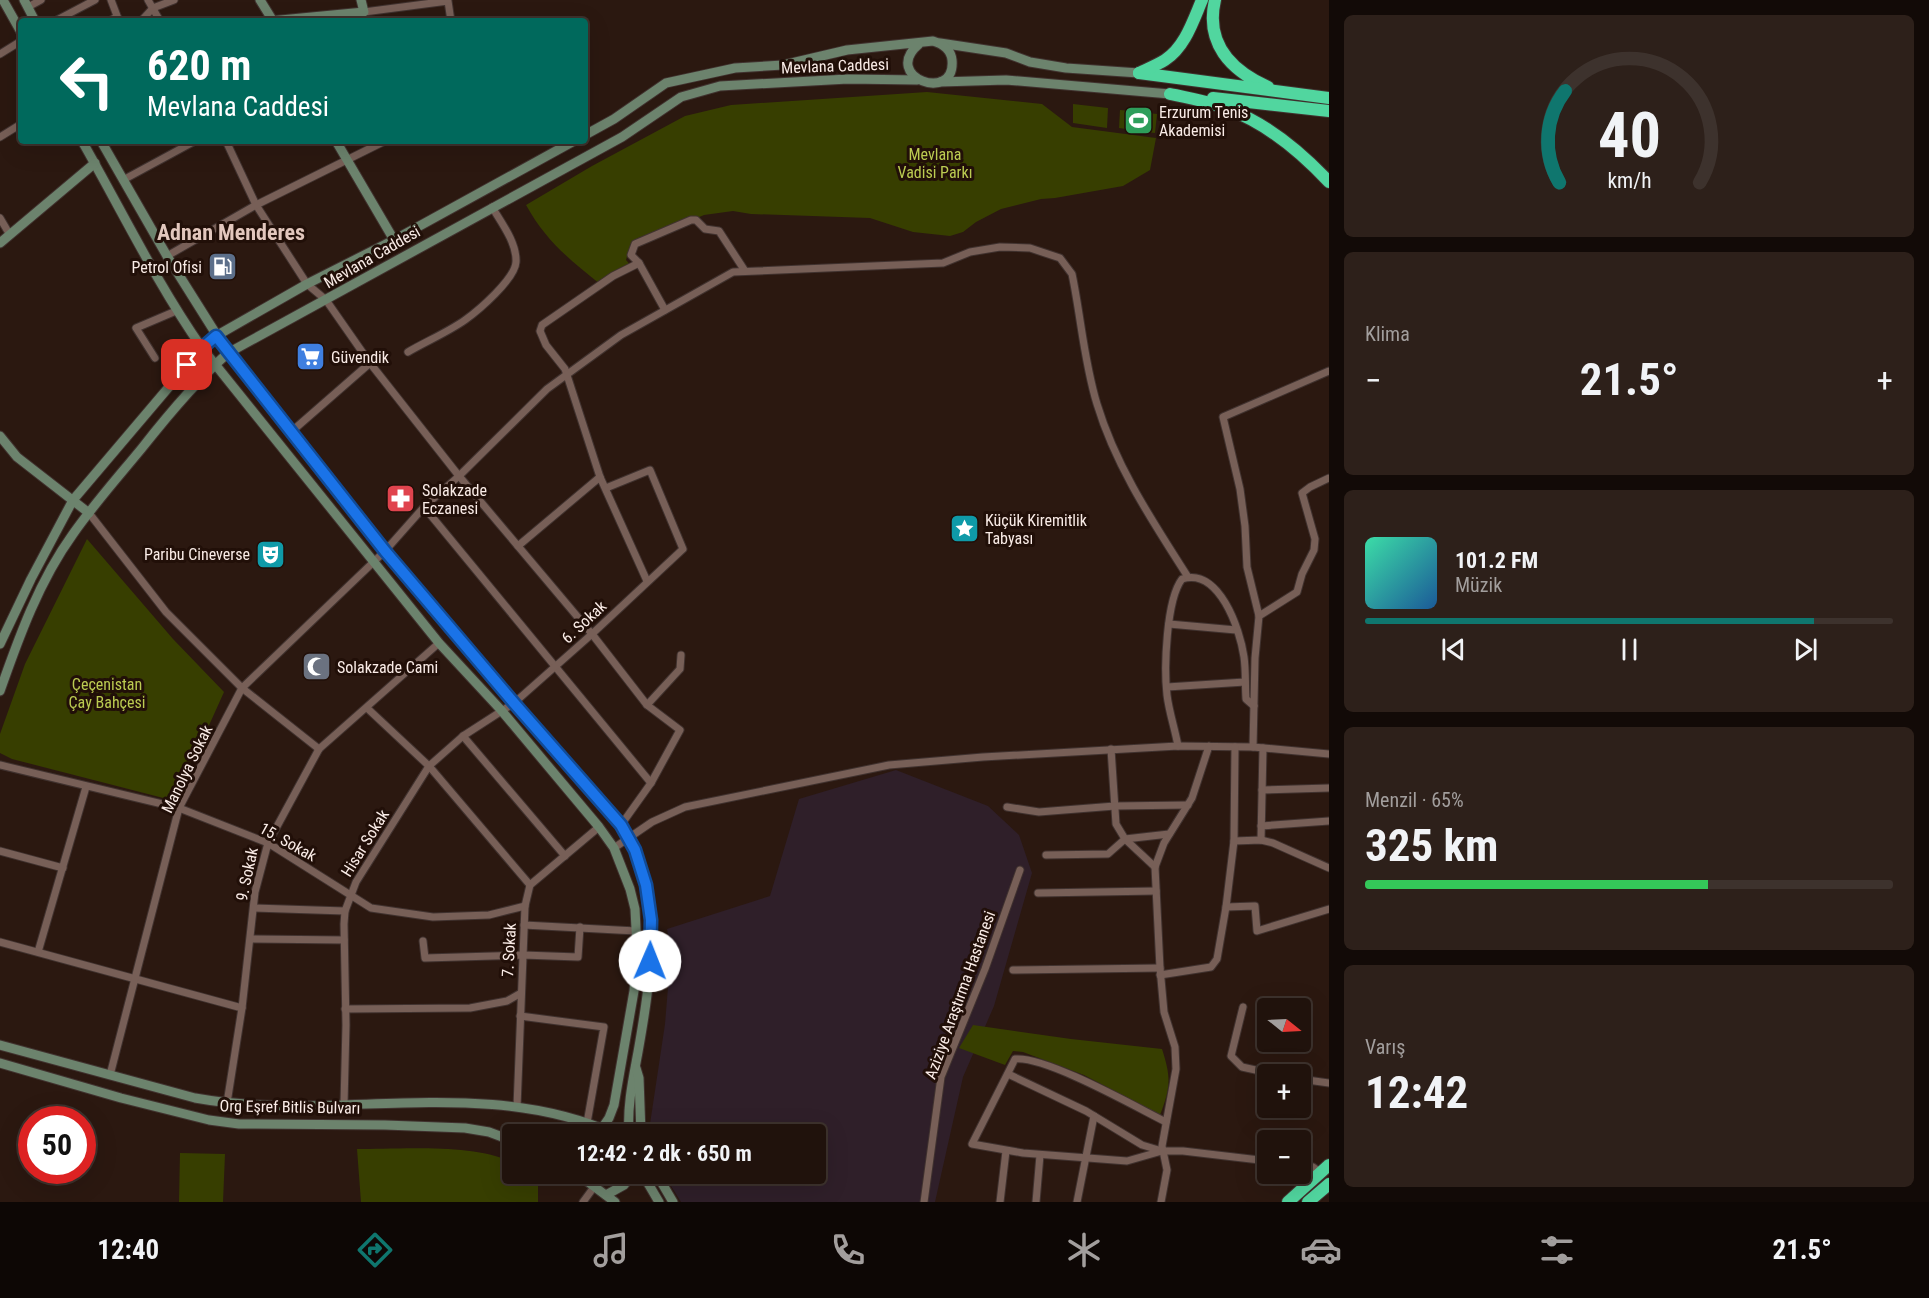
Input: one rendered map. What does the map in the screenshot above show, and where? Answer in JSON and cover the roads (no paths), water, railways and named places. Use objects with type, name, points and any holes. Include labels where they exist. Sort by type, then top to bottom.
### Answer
[{"type":"highway","points":[[1139,73],[1166,59],[1179,47],[1187,35],[1202,0]]},
{"type":"highway","points":[[1215,0],[1213,32],[1229,61],[1246,76],[1267,86],[1328,107]]},
{"type":"highway","points":[[1139,73],[1292,94]]},
{"type":"highway","points":[[1170,94],[1328,107]]},
{"type":"highway","points":[[1170,94],[1227,108],[1257,122],[1300,153],[1329,182]]},
{"type":"highway","points":[[1288,1202],[1325,1168]]},
{"type":"highway","points":[[1308,1202],[1329,1184]]},
{"type":"main road","points":[[3,0],[18,27]]},
{"type":"main road","points":[[260,0],[270,18]]},
{"type":"main road","points":[[349,18],[364,12],[361,0]]},
{"type":"main road","points":[[26,4],[33,18]]},
{"type":"main road","points":[[1139,73],[1066,68],[1030,62],[1006,53],[933,41],[919,44],[910,54],[909,61],[909,68],[917,80],[931,84],[1006,80],[1170,94]]},
{"type":"main road","points":[[940,43],[950,53],[952,60],[949,74],[940,82]]},
{"type":"main road","name":"Mevlana Caddesi","points":[[588,133],[612,120],[666,83],[735,68],[783,65],[847,50],[919,44]]},
{"type":"main road","name":"Mevlana Caddesi","points":[[0,691],[20,633],[48,575],[72,535],[163,422],[215,364],[228,353],[622,137],[681,97],[720,86],[848,79],[917,80]]},
{"type":"main road","points":[[612,120],[622,137]]},
{"type":"main road","points":[[84,144],[176,311],[202,348],[439,643],[501,710],[614,848],[630,889],[636,931],[634,991],[614,1105],[604,1124]]},
{"type":"main road","points":[[103,144],[167,256],[228,353],[385,551],[629,837],[642,869],[651,920],[648,988],[630,1100],[629,1124]]},
{"type":"main road","points":[[338,144],[394,240]]},
{"type":"main road","name":"Mevlana Caddesi","points":[[0,644],[73,500],[202,348],[216,336],[307,284],[394,240],[569,144]]},
{"type":"main road","points":[[0,243],[95,163]]},
{"type":"main road","points":[[0,436],[17,457],[89,513]]},
{"type":"main road","points":[[0,1045],[195,1098],[227,1103],[466,1102],[544,1111],[587,1123]]},
{"type":"main road","name":"Org Eşref Bitlis Bulvarı","points":[[0,1063],[209,1120],[239,1124],[465,1128],[502,1137]]},
{"type":"main road","points":[[636,1066],[639,1078],[641,1124]]},
{"type":"main road","points":[[591,1184],[615,1202]]},
{"type":"main road","points":[[606,1195],[625,1184]]},
{"type":"main road","points":[[648,1184],[659,1202]]},
{"type":"main road","points":[[662,1184],[673,1202]]},
{"type":"street","points":[[26,4],[41,0]]},
{"type":"street","points":[[61,18],[95,0]]},
{"type":"street","points":[[111,0],[118,18]]},
{"type":"street","points":[[148,0],[158,18]]},
{"type":"street","points":[[144,18],[153,8],[174,0]]},
{"type":"street","points":[[364,12],[448,1],[451,18]]},
{"type":"street","points":[[0,54],[18,43]]},
{"type":"street","points":[[1,133],[18,125]]},
{"type":"street","points":[[123,180],[189,144]]},
{"type":"street","points":[[227,144],[256,205],[307,284],[326,300],[370,363],[459,476],[592,634],[647,705],[680,730],[651,783],[621,825]]},
{"type":"street","points":[[167,256],[256,205],[379,144]]},
{"type":"street","points":[[408,352],[465,320],[512,275],[516,262],[514,252],[509,237],[492,207]]},
{"type":"street","points":[[0,218],[10,235]]},
{"type":"street","points":[[665,310],[639,263],[631,255],[636,244],[691,220],[696,220],[705,229],[719,231],[745,271]]},
{"type":"street","name":"Manolya Sokak","points":[[110,1075],[179,808],[242,688],[385,551],[424,507],[459,476],[547,389],[621,335],[733,272],[943,263],[970,252],[1000,248],[1030,248],[1060,258],[1072,274],[1096,403],[1117,459],[1188,577]]},
{"type":"street","points":[[639,263],[613,276],[542,325],[540,331],[546,345],[565,369],[600,477],[647,581]]},
{"type":"street","points":[[155,358],[136,328],[176,311]]},
{"type":"street","points":[[291,432],[370,363]]},
{"type":"street","points":[[1253,747],[1259,616],[1247,567],[1240,489],[1223,417],[1329,371]]},
{"type":"street","name":"6. Sokak","points":[[501,710],[514,703],[592,634],[683,549],[650,470],[606,488]]},
{"type":"street","points":[[518,546],[600,477]]},
{"type":"street","points":[[1259,616],[1296,592],[1314,550],[1315,539],[1302,493],[1329,478]]},
{"type":"street","points":[[424,507],[651,783]]},
{"type":"street","points":[[89,513],[166,612],[242,688],[319,749]]},
{"type":"street","points":[[1179,746],[1167,687],[1169,624],[1173,598],[1182,579],[1188,577],[1203,579],[1225,602],[1244,655],[1246,699],[1254,706]]},
{"type":"street","points":[[1169,624],[1236,630]]},
{"type":"street","name":"9. Sokak","points":[[227,1103],[242,1008],[255,892],[268,843],[319,749],[439,643]]},
{"type":"street","points":[[647,705],[680,669],[681,655]]},
{"type":"street","points":[[1167,687],[1245,682]]},
{"type":"street","points":[[367,708],[429,766],[530,885],[599,827]]},
{"type":"street","name":"Hisar Sokak","points":[[344,1104],[344,940],[345,911],[350,895],[429,766],[463,736],[501,710]]},
{"type":"street","points":[[463,736],[565,856]]},
{"type":"street","points":[[614,848],[652,822],[685,807],[889,765],[1179,746],[1253,747],[1329,754]]},
{"type":"street","points":[[1161,1202],[1167,1170],[1162,1151],[1176,1069],[1174,1047],[1164,1012],[1155,867],[1169,834],[1188,806],[1209,746]]},
{"type":"street","points":[[1013,970],[1160,972],[1211,967],[1217,959],[1234,841],[1235,747]]},
{"type":"street","points":[[1261,840],[1263,748]]},
{"type":"street","points":[[1111,749],[1116,824],[1125,839],[1155,867]]},
{"type":"street","name":"15. Sokak","points":[[0,765],[179,808],[268,843],[371,908],[433,917],[489,915],[525,906]]},
{"type":"street","points":[[38,952],[86,787]]},
{"type":"street","points":[[1262,790],[1329,788]]},
{"type":"street","points":[[1007,807],[1038,812],[1114,806],[1188,806]]},
{"type":"street","points":[[1261,826],[1329,821]]},
{"type":"street","points":[[1046,855],[1107,854],[1125,839],[1169,834]]},
{"type":"street","points":[[1234,841],[1261,840],[1273,843],[1309,857],[1329,868]]},
{"type":"street","points":[[0,851],[63,868]]},
{"type":"street","name":"Aziziye Araştırma Hastanesi","points":[[924,1202],[941,1077],[985,969],[1020,870]]},
{"type":"street","name":"7. Sokak","points":[[517,1107],[525,906],[530,885]]},
{"type":"street","points":[[1038,893],[1156,891]]},
{"type":"street","points":[[1226,907],[1255,906],[1257,931],[1329,909]]},
{"type":"street","points":[[254,908],[345,911]]},
{"type":"street","points":[[524,925],[636,931]]},
{"type":"street","points":[[423,941],[425,958],[523,955],[578,957],[580,927]]},
{"type":"street","points":[[251,939],[344,940]]},
{"type":"street","points":[[0,942],[242,1008]]},
{"type":"street","points":[[345,1009],[470,1008],[507,1001],[521,993]]},
{"type":"street","points":[[1243,1007],[1231,1056],[1242,1067],[1257,1070]]},
{"type":"street","points":[[520,1016],[604,1027],[587,1123]]},
{"type":"street","points":[[1166,1122],[1078,1079],[1025,1058],[1015,1059],[972,1144],[1040,1155],[1127,1161],[1162,1151],[1183,1151],[1257,1160]]},
{"type":"street","points":[[1008,1074],[1094,1116],[1142,1145],[1162,1151]]},
{"type":"street","points":[[1311,1081],[1329,1083]]},
{"type":"street","points":[[1077,1202],[1094,1116]]},
{"type":"street","points":[[1000,1202],[1006,1151]]},
{"type":"street","points":[[1036,1202],[1040,1155]]},
{"type":"street","points":[[583,1202],[594,1187]]},
{"type":"place","name":"Erzurum Tenis Akademisi","points":[[1138,121]]},
{"type":"place","name":"Petrol Ofisi","points":[[223,267]]},
{"type":"place","name":"Güvendik","points":[[310,357]]},
{"type":"place","name":"Solakzade Eczanesi","points":[[401,499]]},
{"type":"place","name":"Küçük Kiremitlik Tabyası","points":[[964,529]]},
{"type":"place","name":"Paribu Cineverse","points":[[271,554]]},
{"type":"place","name":"Solakzade Cami","points":[[316,667]]},
{"type":"district","name":"Adnan Menderes","points":[[231,232]]},
{"type":"park label","name":"Mevlana Vadisi Parkı","points":[[935,163]]},
{"type":"park label","name":"Çeçenistan Çay Bahçesi","points":[[107,693]]}]
